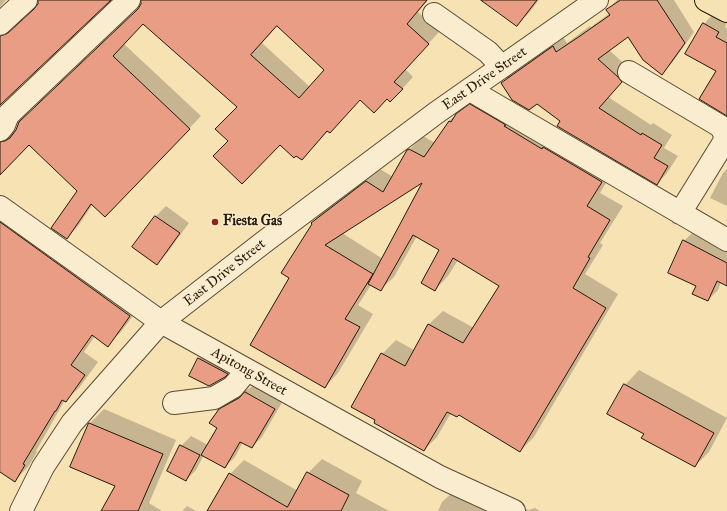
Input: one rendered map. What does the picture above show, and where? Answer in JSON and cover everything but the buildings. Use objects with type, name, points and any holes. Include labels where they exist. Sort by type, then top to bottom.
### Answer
[{"type":"main road","points":[[706,0],[727,11]]},
{"type":"street","points":[[0,24],[26,0]]},
{"type":"street","points":[[3,117],[129,0]]},
{"type":"street","name":"East Drive Street","points":[[21,511],[43,467],[72,423],[161,322],[436,113],[597,0]]},
{"type":"street","points":[[434,14],[488,52],[502,67]]},
{"type":"street","points":[[629,72],[720,126],[725,134],[724,142],[680,213]]},
{"type":"street","points":[[470,90],[727,240]]},
{"type":"street","name":"Apitong Street","points":[[1,210],[161,322],[440,478],[514,511]]},
{"type":"street","points":[[174,403],[214,398],[233,387],[247,370]]},
{"type":"place","name":"Fiesta Gas","points":[[215,222]]}]
